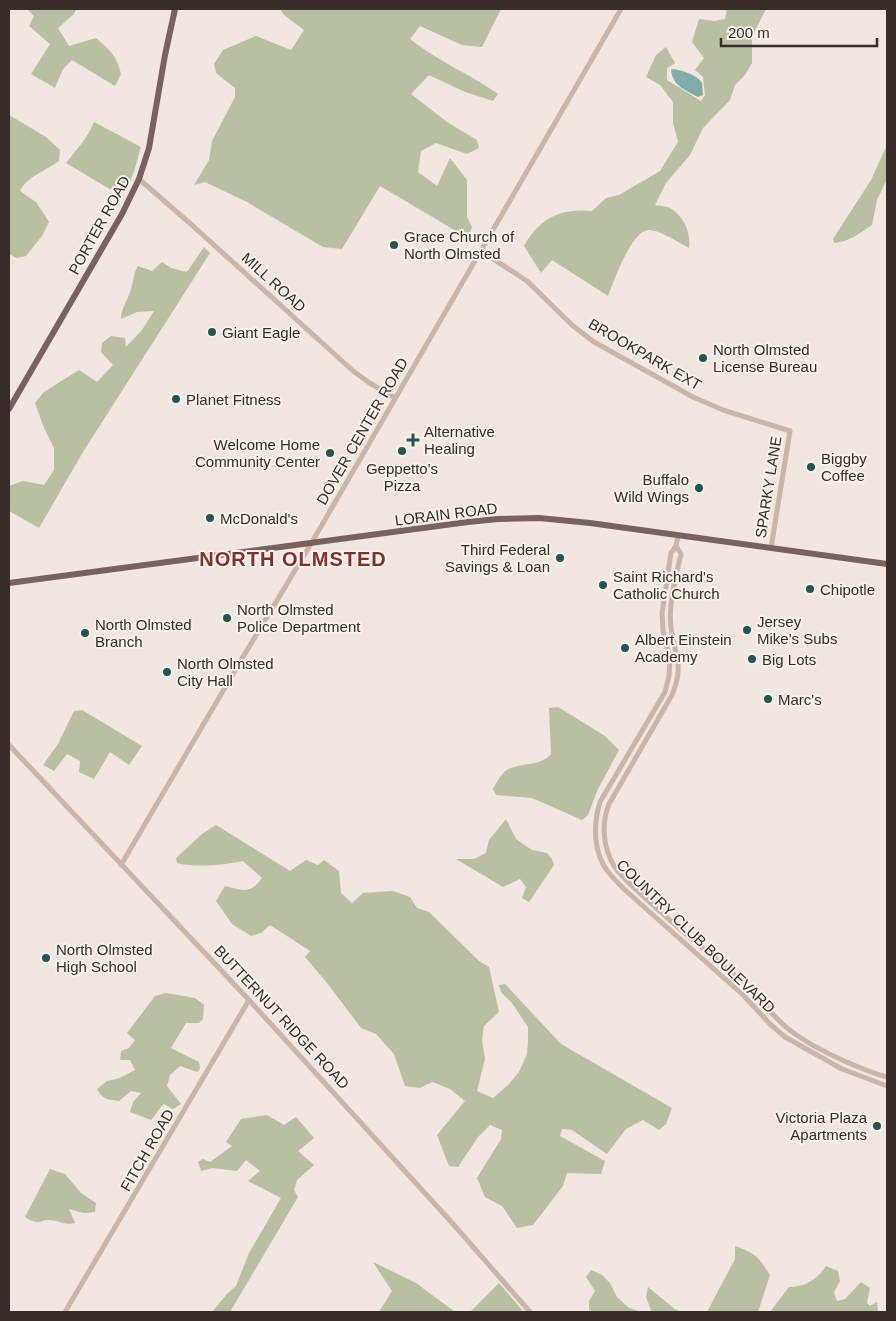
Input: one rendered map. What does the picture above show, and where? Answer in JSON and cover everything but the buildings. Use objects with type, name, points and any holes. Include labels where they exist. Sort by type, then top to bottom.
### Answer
[{"type":"main road","name":"PORTER ROAD","points":[[9,409],[122,214],[139,179],[149,148],[164,55],[174,9]]},
{"type":"main road","name":"LORAIN ROAD","points":[[9,583],[468,522],[519,518],[590,523],[887,564]]},
{"type":"street","name":"DOVER CENTER ROAD","points":[[121,865],[312,542],[621,9]]},
{"type":"street","name":"MILL ROAD","points":[[139,179],[352,370],[395,398]]},
{"type":"street","name":"BROOKPARK EXT","points":[[481,251],[528,281],[572,325],[594,342],[676,389],[700,400],[724,410],[790,431]]},
{"type":"street","name":"SPARKY LANE","points":[[771,548],[790,431]]},
{"type":"street","name":"COUNTRY CLUB BOULEVARD","points":[[678,535],[676,546],[672,553],[662,613],[663,631],[670,659],[667,684],[665,692],[600,802],[595,830],[601,859],[608,872],[625,890],[743,995],[785,1038],[842,1069],[887,1086]]},
{"type":"street","name":"COUNTRY CLUB BOULEVARD","points":[[676,546],[680,554],[671,610],[671,627],[678,655],[677,682],[672,695],[609,804],[604,821],[604,833],[608,852],[618,872],[738,978],[788,1029],[847,1062],[887,1077]]},
{"type":"street","name":"BUTTERNUT RIDGE ROAD","points":[[9,745],[249,1000],[454,1225],[530,1312]]},
{"type":"street","name":"FITCH ROAD","points":[[66,1312],[249,1000]]},
{"type":"green space","points":[[27,9],[76,9],[74,14],[58,28],[69,46],[96,38],[109,50],[117,62],[121,74],[115,86],[72,60],[63,69],[55,88],[31,74],[50,44],[29,26],[34,16]]},
{"type":"green space","points":[[280,9],[501,9],[482,47],[462,45],[420,26],[410,39],[431,54],[498,94],[493,101],[465,92],[429,75],[411,94],[447,122],[477,140],[479,148],[467,154],[436,143],[421,151],[418,172],[437,186],[450,158],[467,180],[467,217],[472,227],[468,238],[380,186],[342,249],[323,247],[247,202],[205,182],[194,185],[209,160],[212,141],[235,97],[235,88],[216,73],[214,64],[223,50],[256,36],[291,50],[304,30],[284,15]]},
{"type":"green space","points":[[727,9],[766,9],[752,37],[752,63],[745,75],[735,85],[730,100],[703,128],[690,155],[666,183],[655,205],[670,208],[683,220],[688,231],[689,248],[660,233],[650,230],[643,232],[630,246],[608,296],[552,260],[541,273],[524,246],[530,236],[544,222],[561,213],[581,210],[592,211],[606,198],[619,195],[660,171],[678,142],[673,123],[673,102],[660,85],[646,77],[656,55],[666,47],[675,63],[667,68],[667,80],[701,101],[705,95],[703,77],[695,70],[704,58],[692,42],[699,19],[715,21],[725,19]]},
{"type":"green space","points":[[9,115],[46,137],[60,150],[59,161],[27,181],[20,191],[36,202],[49,222],[42,236],[26,256],[17,258],[9,254]]},
{"type":"green space","points":[[94,122],[141,147],[131,180],[123,191],[118,194],[66,163],[85,139]]},
{"type":"green space","points":[[887,145],[887,179],[877,200],[872,225],[849,239],[834,243],[833,239],[871,180]]},
{"type":"green space","points":[[204,247],[210,253],[83,452],[39,528],[9,511],[9,486],[23,481],[44,485],[54,470],[54,448],[35,403],[44,392],[79,370],[97,382],[113,365],[101,352],[102,343],[111,336],[125,338],[126,347],[142,330],[154,311],[137,312],[121,319],[138,266],[152,271],[162,262],[171,268],[187,272]]},
{"type":"green space","points":[[558,707],[605,736],[619,750],[598,789],[588,815],[582,820],[532,798],[496,795],[493,789],[500,777],[508,769],[542,761],[551,754],[549,708]]},
{"type":"green space","points":[[82,710],[142,746],[129,765],[110,752],[94,779],[79,772],[80,761],[67,754],[54,771],[43,765],[58,744],[74,711]]},
{"type":"green space","points":[[506,819],[516,839],[532,850],[547,853],[554,865],[529,902],[522,898],[526,887],[520,879],[503,887],[456,859],[474,859],[486,853],[489,840]]},
{"type":"green space","points":[[216,825],[290,871],[306,860],[318,865],[324,860],[339,871],[341,893],[352,903],[363,893],[393,891],[410,897],[417,908],[429,912],[479,961],[489,967],[499,1012],[484,1026],[482,1040],[485,1059],[477,1091],[493,1098],[519,1072],[527,1054],[528,1027],[512,1003],[501,992],[499,985],[505,984],[561,1044],[672,1108],[666,1124],[659,1130],[643,1120],[626,1129],[607,1154],[572,1130],[562,1129],[560,1136],[605,1161],[601,1174],[567,1173],[563,1186],[533,1225],[517,1228],[502,1206],[485,1197],[477,1178],[501,1139],[502,1130],[490,1125],[478,1137],[458,1167],[449,1166],[437,1135],[465,1101],[450,1089],[432,1082],[420,1088],[405,1086],[394,1054],[376,1034],[361,1028],[305,957],[310,951],[270,925],[261,933],[251,936],[232,924],[216,901],[225,886],[246,890],[254,887],[262,878],[243,861],[210,865],[184,865],[177,863],[176,858],[202,834]]},
{"type":"green space","points":[[166,993],[195,998],[204,1005],[203,1019],[199,1023],[186,1023],[171,1048],[199,1062],[200,1069],[197,1072],[180,1066],[170,1075],[167,1086],[181,1104],[173,1109],[164,1104],[151,1120],[130,1112],[133,1102],[141,1093],[131,1091],[119,1101],[106,1098],[97,1089],[107,1081],[120,1078],[135,1070],[130,1060],[120,1060],[121,1051],[129,1048],[135,1040],[127,1033],[155,996]]},
{"type":"green space","points":[[267,1115],[284,1125],[296,1117],[314,1138],[298,1151],[314,1165],[297,1180],[294,1190],[298,1197],[230,1312],[212,1312],[236,1286],[249,1253],[281,1198],[248,1181],[260,1171],[246,1160],[237,1171],[213,1168],[201,1171],[198,1162],[203,1159],[210,1162],[232,1146],[226,1142],[241,1119]]},
{"type":"green space","points":[[50,1169],[65,1174],[81,1193],[96,1203],[95,1212],[84,1213],[69,1209],[75,1223],[71,1224],[51,1220],[36,1222],[25,1217]]},
{"type":"green space","points":[[735,1246],[756,1256],[770,1275],[758,1312],[707,1312],[735,1259]]},
{"type":"green space","points":[[373,1262],[416,1283],[455,1312],[379,1312],[392,1291]]},
{"type":"green space","points":[[826,1266],[838,1271],[840,1281],[834,1292],[837,1301],[845,1299],[861,1282],[870,1288],[867,1303],[870,1306],[877,1302],[878,1312],[770,1312],[789,1287],[800,1286],[810,1281],[819,1275]]},
{"type":"green space","points":[[591,1270],[602,1275],[610,1283],[617,1297],[629,1308],[642,1312],[596,1312],[589,1310],[589,1301],[595,1291],[586,1277]]},
{"type":"green space","points":[[499,1283],[522,1310],[521,1312],[470,1312]]},
{"type":"green space","points":[[648,1287],[676,1310],[683,1312],[650,1312],[646,1297]]},
{"type":"water","points":[[671,70],[689,73],[700,80],[703,95],[698,97],[680,87],[672,75]]},
{"type":"place","name":"Grace Church of North Olmsted","points":[[394,245]]},
{"type":"place","name":"Giant Eagle","points":[[212,332]]},
{"type":"place","name":"North Olmsted License Bureau","points":[[703,358]]},
{"type":"place","name":"Planet Fitness","points":[[176,399]]},
{"type":"place","name":"Alternative Healing","points":[[413,440]]},
{"type":"place","name":"Geppetto's Pizza","points":[[402,451]]},
{"type":"place","name":"Welcome Home Community Center","points":[[330,453]]},
{"type":"place","name":"Biggby Coffee","points":[[811,467]]},
{"type":"place","name":"Buffalo Wild Wings","points":[[699,488]]},
{"type":"place","name":"McDonald's","points":[[210,518]]},
{"type":"place","name":"Third Federal Savings & Loan","points":[[560,558]]},
{"type":"place","name":"Saint Richard's Catholic Church","points":[[603,585]]},
{"type":"place","name":"Chipotle","points":[[810,589]]},
{"type":"place","name":"North Olmsted Police Department","points":[[227,618]]},
{"type":"place","name":"Jersey Mike's Subs","points":[[747,630]]},
{"type":"place","name":"North Olmsted Branch","points":[[85,633]]},
{"type":"place","name":"Albert Einstein Academy","points":[[625,648]]},
{"type":"place","name":"Big Lots","points":[[752,659]]},
{"type":"place","name":"North Olmsted City Hall","points":[[167,672]]},
{"type":"place","name":"Marc's","points":[[768,699]]},
{"type":"place","name":"North Olmsted High School","points":[[46,958]]},
{"type":"place","name":"Victoria Plaza Apartments","points":[[877,1126]]},
{"type":"district","name":"NORTH OLMSTED","points":[[293,559]]}]
